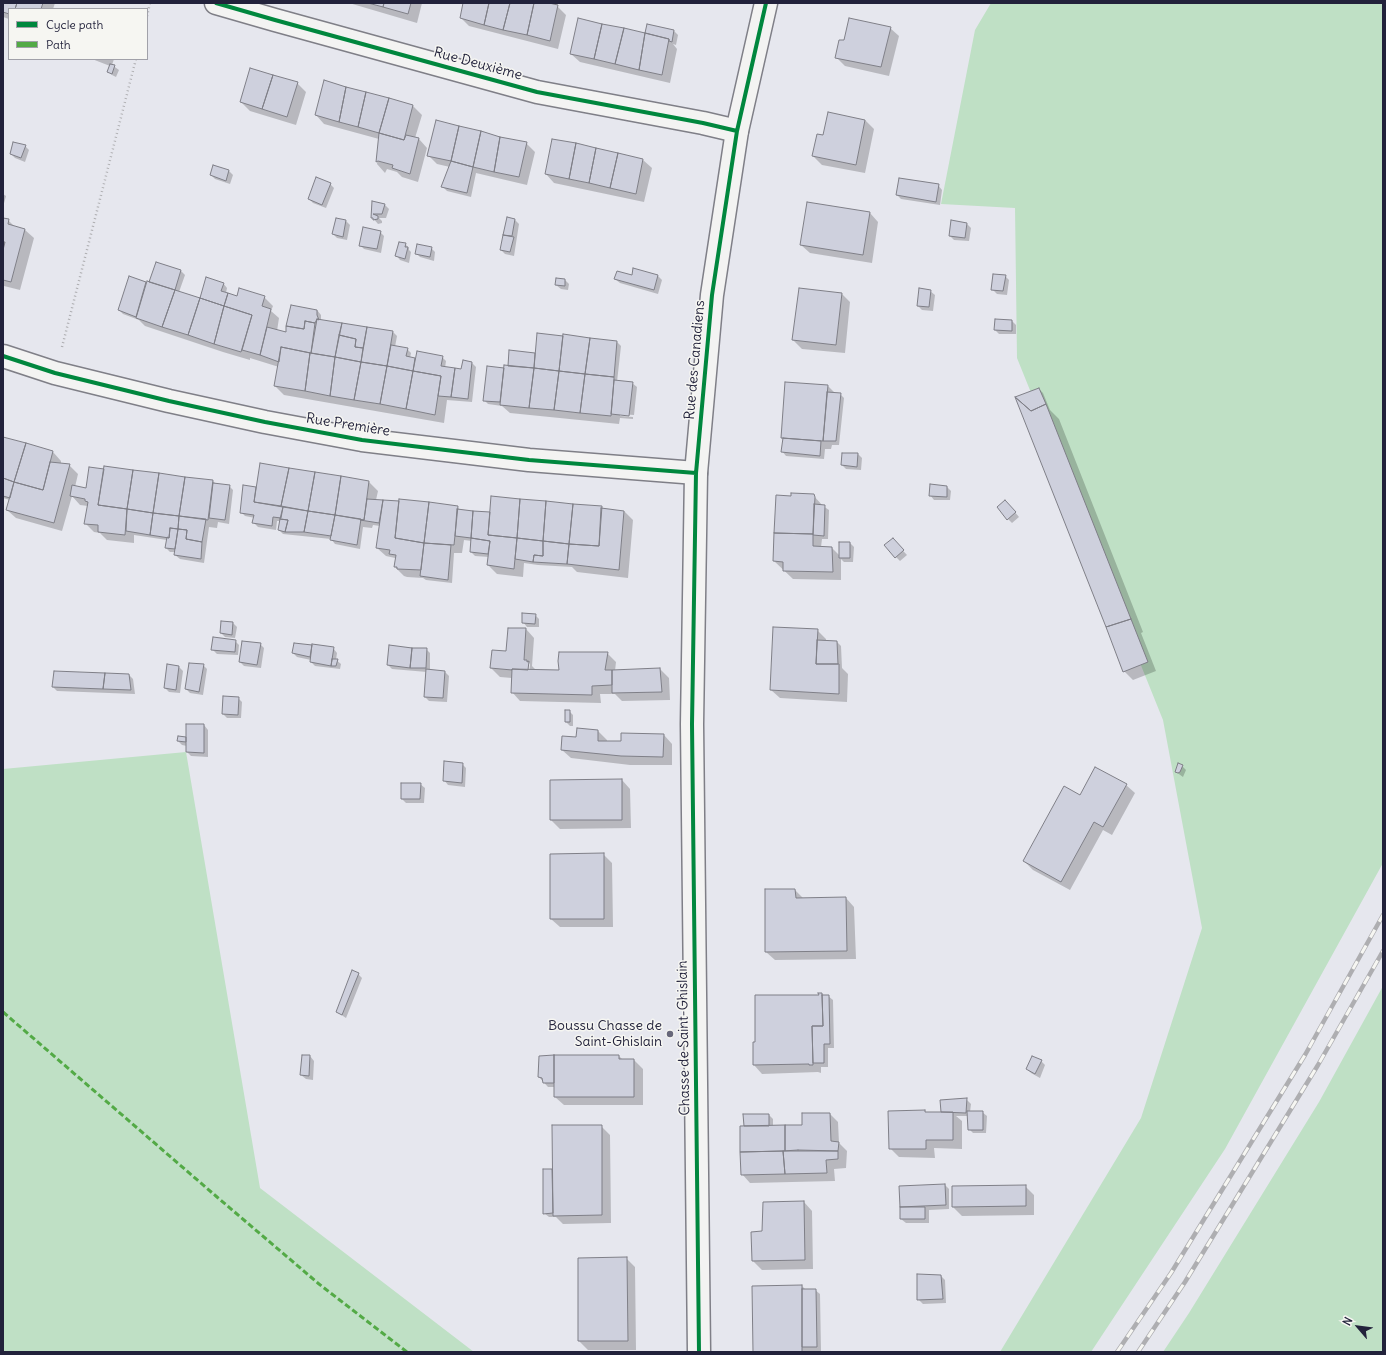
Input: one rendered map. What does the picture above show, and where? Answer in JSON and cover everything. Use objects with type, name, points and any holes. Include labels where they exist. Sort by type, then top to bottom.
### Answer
[{"type":"street","name":"Rue Deuxième","points":[[216,3],[537,92],[703,123],[737,131]]},
{"type":"street","name":"Rue des Canadiens","points":[[692,724],[696,473],[712,295],[737,131],[766,3]]},
{"type":"street","name":"Rue Première","points":[[3,356],[55,372],[176,403],[265,422],[362,440],[529,460],[696,473]]},
{"type":"street","name":"Chasse de Saint-Ghislain","points":[[692,724],[699,1352]]},
{"type":"path","points":[[55,372],[136,60]]},
{"type":"green space","points":[[991,3],[1383,3],[1383,863],[1225,1149],[1091,1352],[1000,1352],[1141,1118],[1202,928],[1163,720],[1017,358],[1015,208],[941,204],[975,30]]},
{"type":"green space","points":[[186,752],[260,1188],[474,1352],[3,1352],[3,769]]},
{"type":"green space","points":[[1383,986],[1383,1352],[1163,1352],[1189,1313],[1319,1102]]},
{"type":"building","points":[[3,3],[17,3],[15,8],[8,8],[8,14],[3,12]]},
{"type":"building","points":[[17,3],[43,3],[41,8],[15,8]]},
{"type":"building","points":[[368,3],[384,3],[383,7]]},
{"type":"building","points":[[384,3],[411,3],[408,14],[383,7]]},
{"type":"building","points":[[463,3],[489,3],[484,25],[460,18]]},
{"type":"building","points":[[489,3],[510,3],[503,30],[484,25]]},
{"type":"building","points":[[510,3],[534,3],[527,35],[503,30]]},
{"type":"building","points":[[534,3],[549,3],[558,5],[550,41],[527,35]]},
{"type":"building","points":[[578,18],[602,24],[594,59],[570,54]]},
{"type":"building","points":[[849,18],[891,27],[881,67],[835,58],[839,40],[844,40]]},
{"type":"building","points":[[602,24],[624,28],[615,64],[594,59]]},
{"type":"building","points":[[647,24],[674,30],[672,42],[669,41],[669,39],[645,33]]},
{"type":"building","points":[[624,28],[645,33],[639,70],[615,64]]},
{"type":"building","points":[[645,33],[669,39],[662,75],[639,70]]},
{"type":"building","points":[[110,64],[115,65],[112,74],[107,72]]},
{"type":"building","points":[[250,68],[273,75],[262,109],[240,102]]},
{"type":"building","points":[[273,75],[298,82],[287,117],[262,109]]},
{"type":"building","points":[[324,80],[346,87],[339,122],[315,115]]},
{"type":"building","points":[[346,87],[366,92],[358,127],[339,122]]},
{"type":"building","points":[[366,92],[389,98],[379,133],[358,127]]},
{"type":"building","points":[[389,98],[413,105],[404,140],[379,133]]},
{"type":"building","points":[[828,112],[865,120],[856,165],[812,156],[817,134],[823,135]]},
{"type":"building","points":[[436,120],[459,126],[451,161],[427,156]]},
{"type":"building","points":[[459,126],[481,131],[473,167],[451,161]]},
{"type":"building","points":[[481,131],[500,137],[494,172],[473,167]]},
{"type":"building","points":[[379,133],[404,140],[406,135],[419,138],[410,174],[392,168],[393,165],[378,161],[376,162]]},
{"type":"building","points":[[500,137],[527,142],[519,177],[494,172]]},
{"type":"building","points":[[552,139],[576,143],[569,179],[545,174]]},
{"type":"building","points":[[13,142],[26,145],[21,158],[10,154]]},
{"type":"building","points":[[576,143],[596,148],[589,183],[569,179]]},
{"type":"building","points":[[596,148],[618,153],[610,188],[589,183]]},
{"type":"building","points":[[618,153],[643,159],[636,194],[610,188]]},
{"type":"building","points":[[451,161],[473,167],[467,193],[441,187]]},
{"type":"building","points":[[213,165],[229,170],[226,181],[210,175]]},
{"type":"building","points":[[316,177],[331,183],[322,205],[308,199]]},
{"type":"building","points":[[899,178],[939,184],[936,202],[896,195]]},
{"type":"building","points":[[372,201],[385,204],[382,214],[373,214],[378,216],[378,219],[373,220],[373,218],[371,218]]},
{"type":"building","points":[[807,202],[870,212],[863,255],[800,245]]},
{"type":"building","points":[[507,217],[515,219],[512,236],[503,235]]},
{"type":"building","points":[[3,218],[9,219],[8,224],[25,229],[11,282],[3,280],[3,250],[5,242],[3,242]]},
{"type":"building","points":[[336,218],[346,220],[343,237],[332,234]]},
{"type":"building","points":[[951,220],[967,223],[965,238],[949,236]]},
{"type":"building","points":[[363,227],[381,231],[377,249],[359,246]]},
{"type":"building","points":[[503,235],[514,237],[510,252],[500,250]]},
{"type":"building","points":[[399,242],[406,243],[405,247],[408,247],[405,259],[395,256]]},
{"type":"building","points":[[417,244],[432,247],[430,257],[415,254]]},
{"type":"building","points":[[156,262],[181,270],[175,290],[149,282]]},
{"type":"building","points":[[633,268],[658,275],[654,290],[614,279],[617,271],[632,275]]},
{"type":"building","points":[[993,274],[1006,275],[1003,291],[991,290]]},
{"type":"building","points":[[129,276],[146,282],[136,317],[118,310]]},
{"type":"building","points":[[206,277],[224,283],[221,291],[228,293],[224,306],[200,298]]},
{"type":"building","points":[[556,278],[565,279],[565,286],[555,285]]},
{"type":"building","points":[[147,281],[175,290],[162,327],[136,318]]},
{"type":"building","points":[[239,288],[265,296],[262,306],[271,309],[260,355],[242,350],[252,315],[224,306],[228,293],[237,296]]},
{"type":"building","points":[[799,288],[842,293],[836,345],[792,340]]},
{"type":"building","points":[[919,288],[931,290],[929,307],[917,306]]},
{"type":"building","points":[[175,290],[200,298],[188,335],[162,327]]},
{"type":"building","points":[[200,298],[224,306],[214,344],[188,335]]},
{"type":"building","points":[[291,305],[317,310],[319,320],[317,319],[315,323],[305,321],[304,329],[286,326]]},
{"type":"building","points":[[224,306],[252,315],[241,352],[214,344]]},
{"type":"building","points":[[317,319],[342,323],[335,357],[311,353]]},
{"type":"building","points":[[995,319],[1012,320],[1012,331],[994,330]]},
{"type":"building","points":[[305,321],[315,323],[311,353],[281,347],[279,362],[260,355],[267,327],[286,332],[286,326],[304,329]]},
{"type":"building","points":[[342,323],[367,327],[363,348],[355,347],[356,339],[339,335]]},
{"type":"building","points":[[367,327],[393,331],[387,366],[361,362]]},
{"type":"building","points":[[537,333],[563,336],[559,371],[534,368]]},
{"type":"building","points":[[563,334],[590,338],[585,374],[559,371]]},
{"type":"building","points":[[339,335],[356,339],[355,347],[363,348],[361,362],[335,357]]},
{"type":"building","points":[[590,338],[617,341],[614,377],[585,374]]},
{"type":"building","points":[[391,345],[408,348],[406,356],[415,358],[413,371],[387,366]]},
{"type":"building","points":[[281,347],[310,353],[305,391],[274,386]]},
{"type":"building","points":[[509,350],[535,353],[534,368],[508,366]]},
{"type":"building","points":[[417,351],[443,356],[441,366],[455,368],[451,397],[438,396],[441,376],[413,371]]},
{"type":"building","points":[[310,353],[335,357],[330,396],[305,391]]},
{"type":"building","points":[[335,357],[361,362],[354,400],[330,396]]},
{"type":"building","points":[[463,360],[472,362],[468,399],[451,397],[455,368],[461,369]]},
{"type":"building","points":[[361,362],[387,366],[380,404],[354,400]]},
{"type":"building","points":[[504,365],[534,368],[529,408],[500,405]]},
{"type":"building","points":[[387,366],[413,371],[406,409],[380,404]]},
{"type":"building","points":[[487,366],[504,368],[500,402],[483,401]]},
{"type":"building","points":[[534,368],[559,371],[554,410],[529,408]]},
{"type":"building","points":[[413,371],[441,376],[435,415],[406,409]]},
{"type":"building","points":[[559,371],[585,374],[580,413],[554,410]]},
{"type":"building","points":[[585,374],[614,377],[611,416],[580,413]]},
{"type":"building","points":[[614,380],[633,382],[629,416],[611,414]]},
{"type":"building","points":[[785,382],[828,385],[823,441],[781,438]]},
{"type":"building","points":[[1039,388],[1046,404],[1031,411],[1015,397]]},
{"type":"building","points":[[827,392],[841,393],[836,441],[823,441]]},
{"type":"building","points":[[1015,397],[1031,411],[1046,404],[1131,619],[1106,627]]},
{"type":"building","points":[[3,437],[26,443],[14,482],[3,478]]},
{"type":"building","points":[[783,438],[821,441],[820,456],[781,452]]},
{"type":"building","points":[[26,443],[53,451],[43,490],[14,482]]},
{"type":"building","points":[[842,453],[858,453],[857,467],[841,465]]},
{"type":"building","points":[[50,462],[70,464],[54,523],[6,510],[14,482],[43,490]]},
{"type":"building","points":[[260,463],[289,468],[281,506],[254,502]]},
{"type":"building","points":[[104,466],[133,470],[127,509],[98,505]]},
{"type":"building","points":[[89,467],[104,469],[98,505],[127,509],[125,535],[98,532],[98,525],[84,524],[88,502],[85,501],[85,499],[70,496],[72,485],[86,488]]},
{"type":"building","points":[[289,468],[315,472],[308,511],[281,506]]},
{"type":"building","points":[[133,470],[159,473],[153,513],[127,509]]},
{"type":"building","points":[[315,472],[341,476],[335,515],[308,511]]},
{"type":"building","points":[[159,473],[185,477],[179,516],[153,513]]},
{"type":"building","points":[[341,476],[369,481],[364,520],[335,515]]},
{"type":"building","points":[[185,477],[213,480],[208,520],[179,516]]},
{"type":"building","points":[[3,478],[14,482],[10,498],[3,496]]},
{"type":"building","points":[[213,483],[230,485],[225,520],[209,518]]},
{"type":"building","points":[[930,484],[947,486],[947,497],[929,496]]},
{"type":"building","points":[[243,485],[256,487],[254,502],[283,507],[281,518],[273,517],[272,526],[252,523],[254,515],[240,513]]},
{"type":"building","points":[[791,493],[814,494],[813,534],[774,533],[776,495],[791,496]]},
{"type":"building","points":[[491,496],[520,499],[517,538],[488,535]]},
{"type":"building","points":[[367,499],[383,500],[379,523],[360,520],[364,520]]},
{"type":"building","points":[[399,499],[429,502],[424,543],[395,538]]},
{"type":"building","points":[[520,499],[546,501],[543,541],[517,538]]},
{"type":"building","points":[[383,500],[399,501],[395,538],[424,543],[421,570],[397,569],[397,567],[394,567],[396,555],[389,554],[390,550],[376,548]]},
{"type":"building","points":[[1005,500],[1016,512],[1007,520],[997,507]]},
{"type":"building","points":[[546,501],[573,504],[569,544],[543,541]]},
{"type":"building","points":[[429,502],[458,506],[454,545],[424,543]]},
{"type":"building","points":[[573,504],[602,506],[599,546],[569,544]]},
{"type":"building","points":[[814,504],[825,505],[824,536],[813,535]]},
{"type":"building","points":[[283,507],[308,511],[304,532],[285,532],[288,520],[280,519]]},
{"type":"building","points":[[601,508],[624,511],[619,570],[567,564],[569,544],[599,546]]},
{"type":"building","points":[[127,509],[153,513],[150,535],[126,531]]},
{"type":"building","points":[[457,509],[473,511],[471,538],[455,536]]},
{"type":"building","points":[[308,511],[335,515],[331,536],[304,532]]},
{"type":"building","points":[[473,511],[490,512],[488,535],[517,538],[514,569],[487,565],[490,541],[471,538]]},
{"type":"building","points":[[153,513],[179,516],[178,529],[170,528],[169,538],[150,535]]},
{"type":"building","points":[[335,515],[361,519],[357,545],[330,540]]},
{"type":"building","points":[[179,516],[206,519],[202,542],[186,539],[187,530],[178,529]]},
{"type":"building","points":[[280,519],[288,520],[285,532],[278,530]]},
{"type":"building","points":[[170,528],[178,529],[175,549],[165,548],[167,537],[169,538]]},
{"type":"building","points":[[178,529],[187,530],[186,539],[202,542],[201,559],[174,555]]},
{"type":"building","points":[[774,533],[813,534],[813,546],[832,547],[833,572],[783,571],[783,562],[773,561]]},
{"type":"building","points":[[471,538],[490,541],[488,554],[470,552]]},
{"type":"building","points":[[517,538],[543,541],[543,556],[534,555],[533,562],[515,559]]},
{"type":"building","points":[[893,538],[904,550],[895,558],[884,545]]},
{"type":"building","points":[[543,541],[569,544],[567,564],[533,562],[534,555],[543,556]]},
{"type":"building","points":[[839,542],[850,542],[850,558],[839,558]]},
{"type":"building","points":[[424,543],[451,545],[448,580],[420,576]]},
{"type":"building","points":[[522,613],[536,614],[535,624],[522,623]]},
{"type":"building","points":[[1131,619],[1148,662],[1123,672],[1106,627]]},
{"type":"building","points":[[221,621],[233,622],[232,635],[220,633]]},
{"type":"building","points":[[773,627],[818,629],[816,664],[839,664],[839,694],[770,690]]},
{"type":"building","points":[[508,628],[526,628],[524,660],[527,660],[527,662],[529,661],[528,670],[490,668],[492,650],[506,651]]},
{"type":"building","points":[[213,637],[236,640],[235,652],[211,650]]},
{"type":"building","points":[[817,640],[837,641],[838,664],[816,664]]},
{"type":"building","points":[[242,641],[261,643],[257,665],[239,662]]},
{"type":"building","points":[[294,643],[312,645],[310,657],[292,653]]},
{"type":"building","points":[[312,644],[334,647],[331,666],[310,662]]},
{"type":"building","points":[[389,645],[412,648],[410,668],[387,665]]},
{"type":"building","points":[[412,648],[427,648],[426,668],[410,668]]},
{"type":"building","points":[[559,652],[608,652],[605,670],[612,670],[612,685],[592,686],[592,695],[511,693],[512,669],[559,670]]},
{"type":"building","points":[[332,659],[338,659],[336,666],[331,666]]},
{"type":"building","points":[[189,663],[204,664],[199,692],[185,689]]},
{"type":"building","points":[[167,664],[179,666],[176,690],[164,688]]},
{"type":"building","points":[[660,668],[662,692],[612,693],[612,670]]},
{"type":"building","points":[[426,669],[445,671],[443,698],[424,697]]},
{"type":"building","points":[[54,671],[105,673],[103,689],[52,687]]},
{"type":"building","points":[[105,673],[129,674],[131,690],[103,689]]},
{"type":"building","points":[[223,696],[239,697],[238,715],[222,714]]},
{"type":"building","points":[[565,710],[570,710],[570,722],[565,722]]},
{"type":"building","points":[[186,724],[204,724],[204,753],[186,752]]},
{"type":"building","points":[[577,728],[598,730],[598,741],[621,741],[621,733],[664,734],[663,757],[621,756],[561,750],[562,736],[576,737]]},
{"type":"building","points":[[178,736],[186,737],[186,742],[177,741]]},
{"type":"building","points":[[444,761],[463,763],[462,783],[443,781]]},
{"type":"building","points":[[1178,763],[1183,765],[1178,773],[1175,772]]},
{"type":"building","points":[[1095,767],[1127,784],[1103,827],[1094,822],[1061,882],[1023,861],[1064,786],[1080,795]]},
{"type":"building","points":[[622,779],[622,820],[550,820],[550,780]]},
{"type":"building","points":[[401,783],[421,783],[420,799],[401,799]]},
{"type":"building","points":[[604,853],[604,919],[550,919],[550,854]]},
{"type":"building","points":[[765,889],[795,889],[796,898],[846,897],[847,951],[765,952]]},
{"type":"building","points":[[352,970],[359,973],[342,1015],[336,1012]]},
{"type":"building","points":[[818,993],[822,993],[823,1026],[812,1026],[813,1065],[753,1065],[753,1042],[755,1042],[755,995],[819,995]]},
{"type":"building","points":[[822,995],[829,995],[830,1044],[824,1044],[824,1063],[813,1063],[812,1026],[823,1026]]},
{"type":"building","points":[[302,1055],[310,1055],[309,1076],[300,1075]]},
{"type":"building","points":[[554,1055],[619,1055],[619,1059],[634,1059],[634,1097],[554,1097]]},
{"type":"building","points":[[554,1055],[554,1083],[543,1083],[542,1078],[538,1077],[539,1056]]},
{"type":"building","points":[[1032,1056],[1042,1060],[1035,1074],[1026,1069]]},
{"type":"building","points":[[967,1098],[966,1113],[941,1112],[940,1100]]},
{"type":"building","points":[[925,1110],[925,1112],[953,1112],[953,1140],[926,1140],[926,1149],[889,1149],[888,1111]]},
{"type":"building","points":[[967,1111],[983,1111],[983,1130],[968,1130]]},
{"type":"building","points":[[802,1113],[830,1113],[831,1141],[839,1142],[838,1151],[785,1151],[785,1125],[802,1125]]},
{"type":"building","points":[[743,1114],[769,1114],[769,1126],[744,1126]]},
{"type":"building","points":[[552,1125],[602,1125],[602,1215],[553,1216]]},
{"type":"building","points":[[785,1125],[785,1151],[740,1152],[740,1126]]},
{"type":"building","points":[[783,1151],[838,1151],[838,1159],[826,1160],[827,1173],[785,1174]]},
{"type":"building","points":[[783,1151],[785,1174],[741,1175],[740,1152]]},
{"type":"building","points":[[543,1169],[552,1169],[553,1213],[543,1214]]},
{"type":"building","points":[[945,1184],[946,1205],[900,1207],[899,1186]]},
{"type":"building","points":[[1026,1185],[1026,1206],[952,1207],[952,1186]]},
{"type":"building","points":[[804,1201],[805,1260],[752,1261],[751,1232],[762,1231],[763,1202]]},
{"type":"building","points":[[900,1207],[925,1207],[925,1219],[900,1219]]},
{"type":"building","points":[[627,1257],[628,1341],[578,1341],[578,1258]]},
{"type":"building","points":[[917,1274],[941,1275],[943,1299],[917,1300]]},
{"type":"building","points":[[802,1285],[802,1352],[753,1352],[752,1286]]},
{"type":"building","points":[[802,1289],[816,1289],[817,1347],[802,1347]]},
{"type":"railway","points":[[1117,1352],[1171,1273],[1305,1055],[1383,915]]},
{"type":"railway","points":[[1138,1352],[1185,1282],[1318,1065],[1383,951]]},
{"type":"marked path","points":[[3,1012],[319,1284],[407,1352]]},
{"type":"cycle path","points":[[216,3],[537,92],[703,123],[737,131]]},
{"type":"cycle path","points":[[699,1352],[692,724],[696,473],[712,295],[737,131],[766,3]]},
{"type":"cycle path","points":[[3,356],[55,373],[169,401],[265,422],[362,440],[529,460],[696,473]]},
{"type":"place","name":"Boussu Chasse de Saint-Ghislain","points":[[670,1034]]}]
